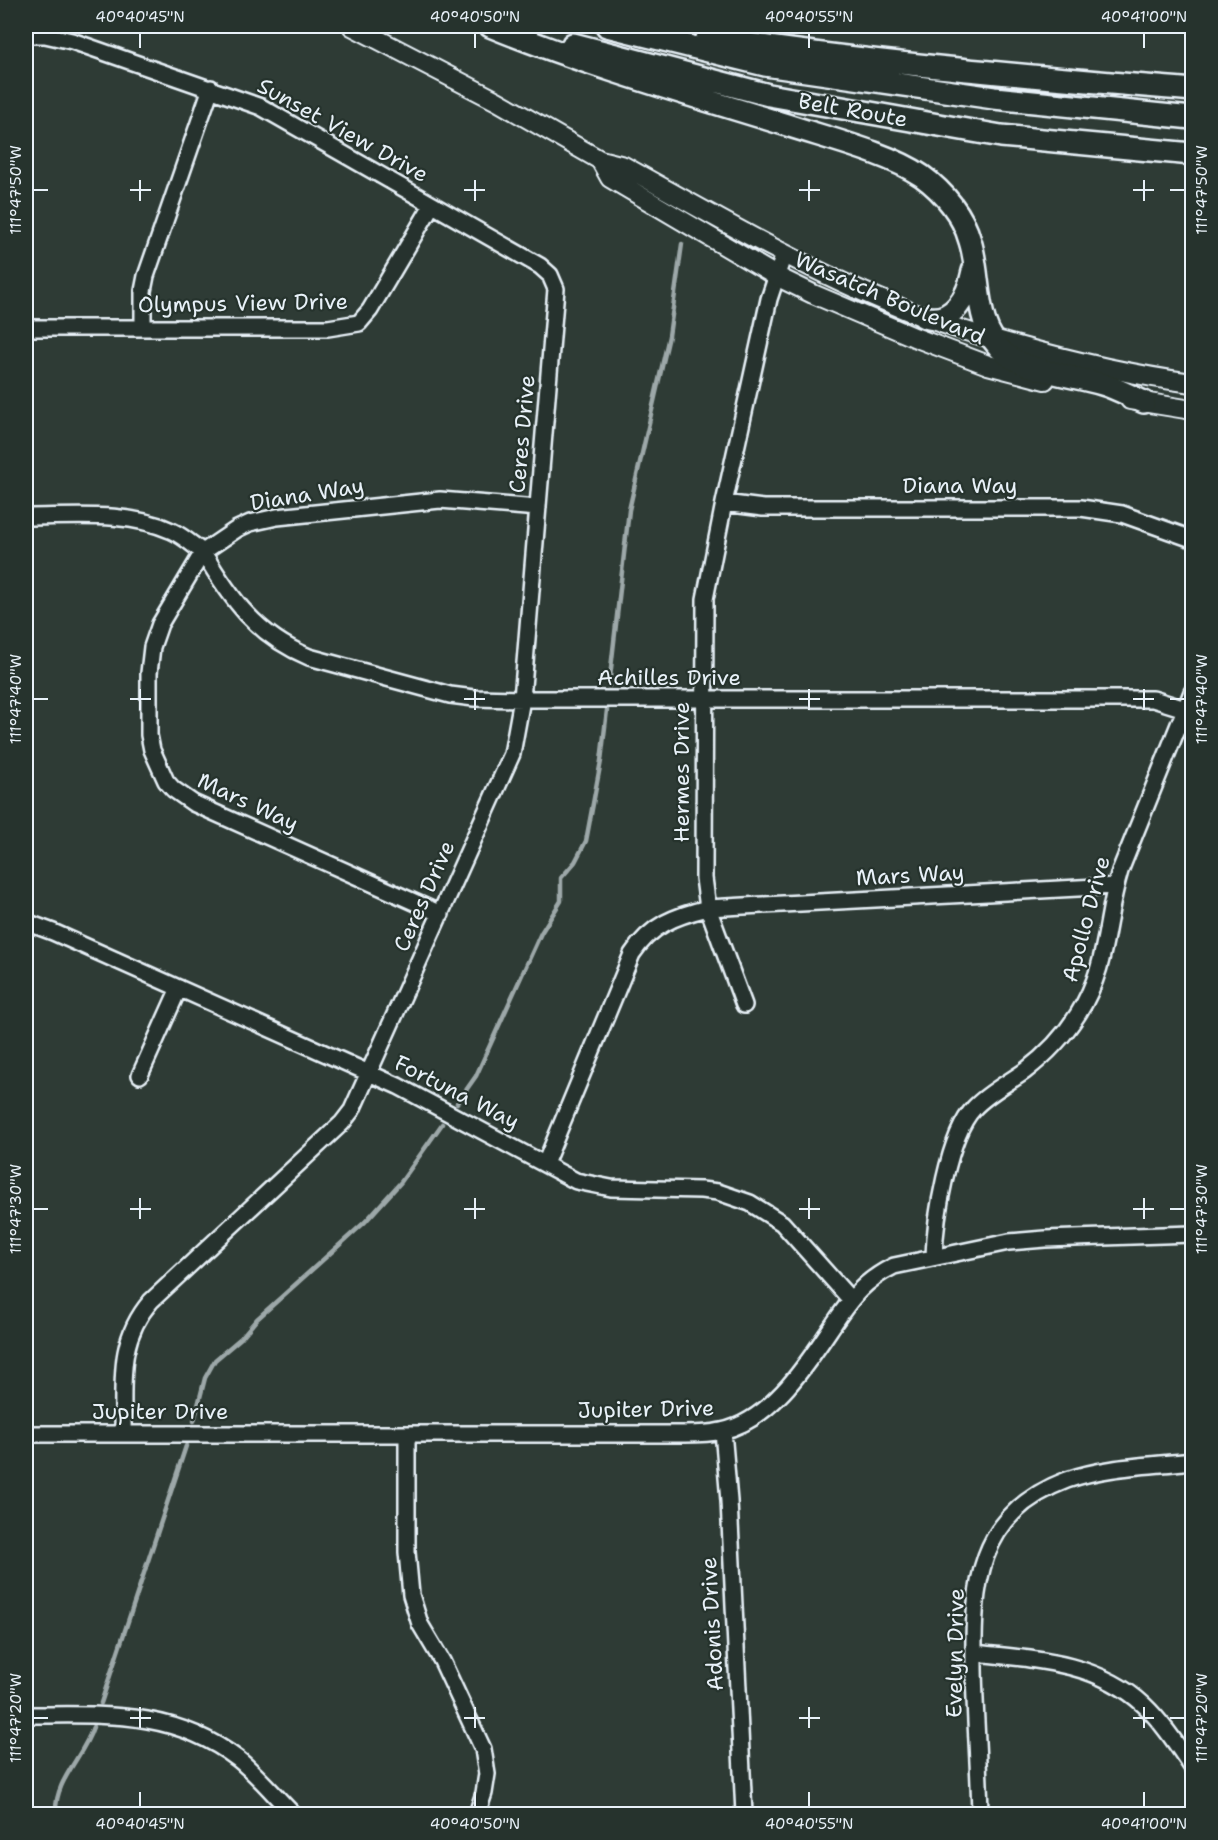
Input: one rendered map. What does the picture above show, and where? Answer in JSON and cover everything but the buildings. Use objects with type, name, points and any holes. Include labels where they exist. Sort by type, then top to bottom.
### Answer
[{"type":"highway","points":[[490,26],[604,68],[898,162],[921,176],[950,203],[970,238],[985,321],[1000,348],[1017,361],[1104,384],[1144,402]]},
{"type":"highway","name":"Belt Route","points":[[522,26],[570,43],[769,95],[1001,136],[1192,154]]},
{"type":"highway","name":"Belt Route","points":[[607,26],[765,65],[994,98],[1192,118]]},
{"type":"highway","points":[[632,26],[772,48],[1008,74],[1192,90]]},
{"type":"highway","points":[[924,317],[939,319],[956,309],[969,288],[974,259]]},
{"type":"main road","name":"Wasatch Boulevard","points":[[352,26],[497,101],[600,160],[624,166],[784,254],[924,317],[1073,361],[1192,383]]},
{"type":"main road","name":"Wasatch Boulevard","points":[[600,160],[610,178],[776,276],[885,326],[988,365],[1034,378],[1192,410]]},
{"type":"street","name":"Sunset View Drive","points":[[26,35],[45,35],[72,41],[261,107],[540,266],[554,281]]},
{"type":"street","points":[[143,327],[143,291],[146,276],[211,88]]},
{"type":"street","name":"Olympus View Drive","points":[[26,328],[328,328],[359,323],[370,310],[432,205]]},
{"type":"street","name":"Hermes Drive","points":[[744,1005],[708,908],[704,878],[705,599],[769,299],[784,254]]},
{"type":"street","name":"Ceres Drive","points":[[123,1433],[125,1348],[134,1323],[142,1311],[342,1123],[352,1110],[512,754],[522,699],[557,297],[554,281]]},
{"type":"street","name":"Diana Way","points":[[203,552],[237,529],[277,516],[429,500],[538,508]]},
{"type":"street","name":"Diana Way","points":[[724,503],[763,508],[1081,508],[1122,514],[1192,539]]},
{"type":"street","points":[[26,517],[118,518],[138,521],[175,532],[203,552]]},
{"type":"street","name":"Achilles Drive","points":[[203,552],[224,586],[247,616],[276,640],[297,652],[466,698],[1153,699],[1185,709]]},
{"type":"street","name":"Mars Way","points":[[203,552],[160,624],[150,661],[149,735],[155,761],[166,781],[193,803],[441,914]]},
{"type":"street","name":"Apollo Drive","points":[[934,1256],[934,1235],[941,1196],[963,1123],[980,1103],[1026,1070],[1049,1050],[1078,1015],[1093,987],[1102,962],[1115,886],[1192,692]]},
{"type":"street","name":"Mars Way","points":[[708,908],[1115,886]]},
{"type":"street","points":[[545,1164],[632,954],[644,938],[662,923],[682,914],[708,908]]},
{"type":"street","name":"Fortuna Way","points":[[26,922],[398,1086],[576,1181],[600,1187],[625,1189],[718,1192],[750,1203],[782,1223],[850,1299]]},
{"type":"street","points":[[140,1075],[179,988]]},
{"type":"street","name":"Jupiter Drive","points":[[26,1434],[684,1434],[723,1431],[760,1413],[779,1397],[850,1299],[879,1273],[894,1266],[934,1256],[1036,1239],[1192,1234]]},
{"type":"street","name":"Adonis Drive","points":[[723,1431],[729,1501],[744,1815]]},
{"type":"street","points":[[407,1434],[407,1552],[411,1595],[420,1624],[442,1661],[483,1749],[487,1774],[477,1815]]},
{"type":"street","name":"Evelyn Drive","points":[[980,1815],[975,1719],[975,1603],[980,1573],[997,1533],[1020,1508],[1051,1488],[1080,1476],[1108,1470],[1192,1461]]},
{"type":"street","points":[[974,1653],[1041,1659],[1109,1681],[1127,1692],[1155,1716],[1192,1767]]},
{"type":"street","points":[[26,1715],[132,1717],[175,1726],[208,1740],[238,1759],[252,1771],[287,1812]]},
{"type":"waterway","points":[[609,686],[629,510],[669,336],[682,244]]},
{"type":"waterway","points":[[457,1103],[476,1076],[541,933],[561,901],[561,878],[575,862],[586,841],[601,761],[607,710]]},
{"type":"waterway","points":[[194,1421],[205,1378],[215,1360],[365,1222],[401,1182],[442,1124]]},
{"type":"waterway","points":[[101,1703],[186,1446]]},
{"type":"waterway","points":[[56,1814],[64,1780],[93,1727]]}]
